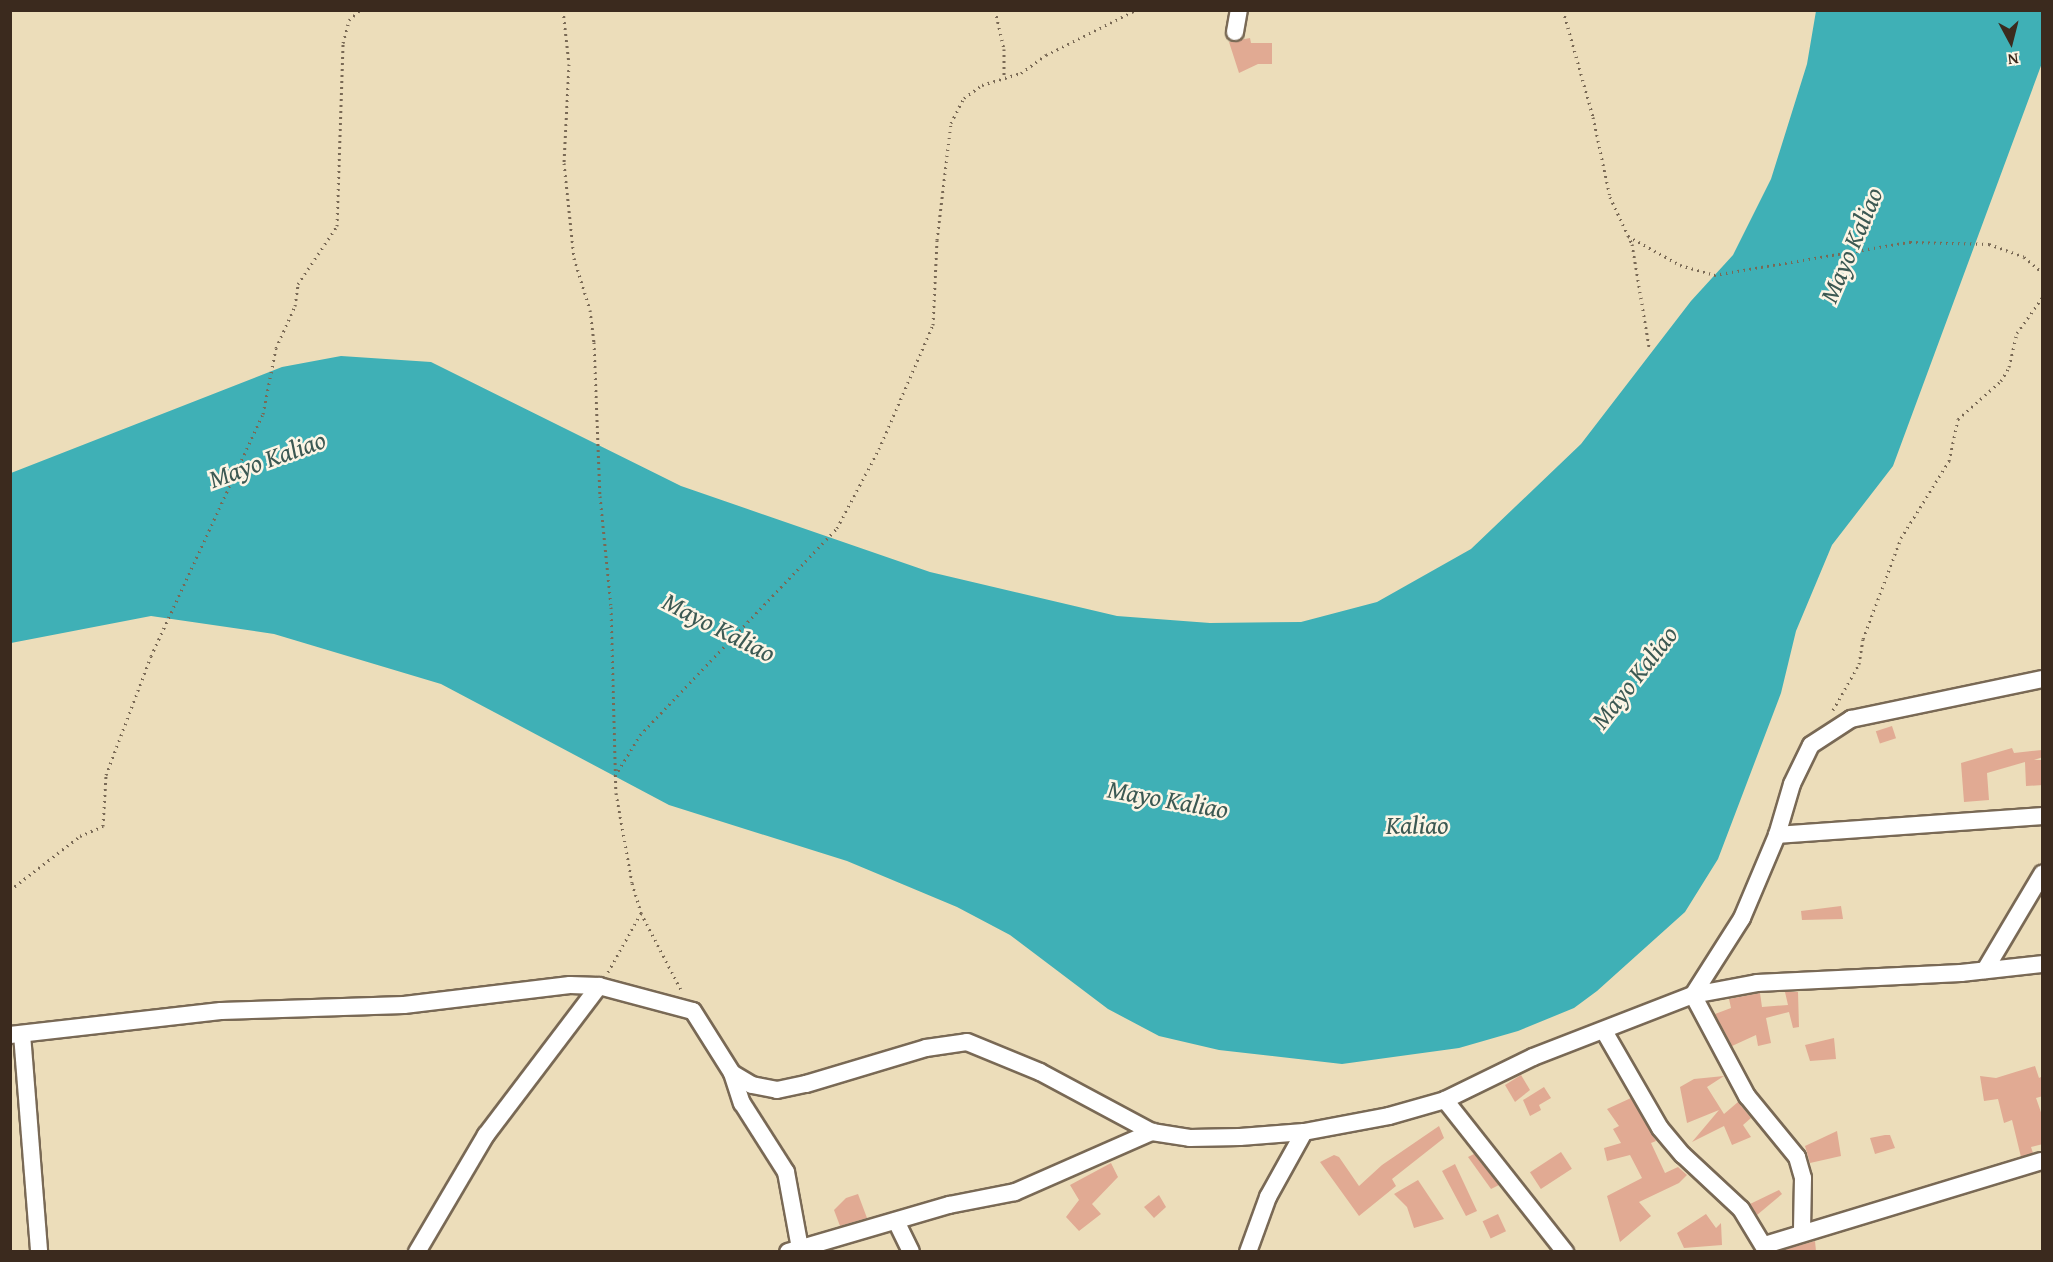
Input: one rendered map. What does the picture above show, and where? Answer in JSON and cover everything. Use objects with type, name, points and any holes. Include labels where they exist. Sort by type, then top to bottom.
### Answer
[{"type":"street","points":[[1235,32],[1239,10]]},
{"type":"street","points":[[1693,995],[1742,918],[1777,835],[1802,759],[1811,744],[1851,719],[2043,679]]},
{"type":"street","points":[[1777,835],[2043,816]]},
{"type":"street","points":[[1985,970],[2043,874]]},
{"type":"street","points":[[732,1073],[752,1085],[777,1090],[926,1048],[967,1042],[1040,1072],[1152,1132],[1190,1138],[1304,1132],[1389,1116],[1445,1100],[1533,1057],[1693,995],[1757,983],[1985,970],[2043,964]]},
{"type":"street","points":[[39,1251],[16,1035],[220,1011],[404,1005],[570,985],[599,986],[693,1011],[732,1073],[742,1103],[786,1172],[794,1250],[896,1221],[1016,1192],[1152,1132]]},
{"type":"street","points":[[417,1251],[486,1135],[599,986]]},
{"type":"street","points":[[1693,995],[1747,1096],[1797,1157],[1803,1178],[1802,1232]]},
{"type":"street","points":[[1604,1031],[1660,1128],[1683,1155],[1741,1209],[1766,1248],[1802,1232],[2043,1161]]},
{"type":"street","points":[[1445,1100],[1565,1251]]},
{"type":"street","points":[[1248,1251],[1268,1197],[1304,1132]]},
{"type":"street","points":[[896,1221],[911,1251]]},
{"type":"path","points":[[10,890],[80,836],[103,826],[106,775],[151,656],[263,414],[276,348],[295,306],[298,284],[337,226],[345,28],[360,10]]},
{"type":"path","points":[[563,10],[569,64],[564,164],[574,258],[590,310],[594,342],[600,496],[611,607],[615,776],[632,883],[642,913],[693,1011]]},
{"type":"path","points":[[995,10],[1004,49],[1004,78]]},
{"type":"path","points":[[615,776],[640,735],[837,528],[879,449],[933,325],[937,240],[951,123],[964,98],[982,85],[1021,73],[1046,56],[1136,10]]},
{"type":"path","points":[[1563,10],[1593,117],[1610,197],[1628,236],[1648,347]]},
{"type":"path","points":[[1628,236],[1680,265],[1714,275],[1910,242],[1989,244],[2024,257],[2043,272]]},
{"type":"path","points":[[1829,717],[1859,664],[1863,639],[1901,538],[1949,461],[1958,419],[2001,381],[2009,367],[2017,333],[2043,298]]},
{"type":"path","points":[[599,986],[642,913]]},
{"type":"water","name":"Kaliao","points":[[1816,11],[2042,11],[2042,63],[1893,466],[1832,545],[1796,631],[1781,693],[1718,859],[1685,912],[1597,991],[1574,1008],[1518,1031],[1459,1048],[1342,1064],[1219,1050],[1159,1036],[1108,1009],[1010,935],[957,907],[847,861],[669,805],[441,684],[274,634],[151,616],[11,643],[11,473],[282,367],[341,356],[431,362],[681,486],[930,572],[1117,616],[1210,623],[1301,622],[1377,602],[1471,549],[1581,444],[1691,301],[1733,255],[1771,179],[1807,64]]},
{"type":"building","points":[[1250,38],[1251,43],[1272,43],[1272,64],[1258,64],[1239,73],[1229,42]]},
{"type":"building","points":[[1892,726],[1896,738],[1880,744],[1876,731]]},
{"type":"building","points":[[2012,748],[2014,753],[2042,750],[2043,757],[2034,760],[2043,760],[2043,785],[2026,786],[2025,762],[1987,773],[1989,800],[1964,802],[1961,763]]},
{"type":"building","points":[[1841,906],[1843,919],[1802,920],[1801,911]]},
{"type":"building","points":[[1785,992],[1798,992],[1799,1027],[1793,1028],[1789,1012],[1766,1018],[1771,1043],[1758,1046],[1756,1035],[1732,1046],[1715,1014],[1731,1008],[1729,999],[1760,993],[1762,1007],[1788,1005]]},
{"type":"building","points":[[1834,1038],[1836,1059],[1810,1061],[1805,1045]]},
{"type":"building","points":[[2035,1066],[2039,1078],[2043,1076],[2043,1096],[2036,1098],[2043,1118],[2043,1144],[2031,1147],[2033,1153],[2021,1157],[2012,1120],[2004,1123],[1998,1099],[1984,1101],[1980,1076],[1996,1078]]},
{"type":"building","points":[[1521,1075],[1530,1090],[1515,1102],[1505,1085]]},
{"type":"building","points":[[1724,1076],[1707,1087],[1724,1114],[1738,1102],[1751,1118],[1743,1125],[1751,1137],[1732,1145],[1724,1126],[1692,1142],[1719,1110],[1687,1123],[1680,1087],[1694,1079]]},
{"type":"building","points":[[1544,1087],[1551,1098],[1539,1105],[1541,1110],[1530,1116],[1523,1100]]},
{"type":"building","points":[[1631,1098],[1656,1141],[1651,1143],[1665,1173],[1678,1167],[1687,1175],[1679,1183],[1639,1202],[1651,1216],[1620,1242],[1607,1196],[1642,1178],[1630,1155],[1607,1161],[1604,1148],[1621,1143],[1613,1129],[1619,1126],[1607,1109]]},
{"type":"building","points":[[1439,1126],[1444,1138],[1392,1179],[1396,1186],[1359,1216],[1320,1162],[1334,1155],[1339,1157],[1359,1186],[1382,1165]]},
{"type":"building","points":[[1837,1131],[1841,1156],[1810,1163],[1805,1146]]},
{"type":"building","points":[[1890,1135],[1895,1148],[1875,1154],[1870,1138]]},
{"type":"building","points":[[1561,1152],[1572,1169],[1541,1189],[1530,1172]]},
{"type":"building","points":[[1474,1154],[1499,1185],[1491,1189],[1468,1157]]},
{"type":"building","points":[[1111,1163],[1118,1177],[1092,1204],[1101,1214],[1079,1231],[1066,1217],[1079,1200],[1070,1185]]},
{"type":"building","points":[[1455,1164],[1477,1211],[1466,1216],[1442,1171]]},
{"type":"building","points":[[1418,1180],[1444,1219],[1414,1228],[1407,1207],[1394,1194]]},
{"type":"building","points":[[1779,1190],[1782,1194],[1757,1215],[1750,1204]]},
{"type":"building","points":[[858,1194],[867,1218],[840,1226],[834,1210],[846,1198]]},
{"type":"building","points":[[1159,1195],[1166,1207],[1154,1218],[1144,1207]]},
{"type":"building","points":[[1498,1214],[1506,1231],[1491,1238],[1483,1221]]},
{"type":"building","points":[[1706,1214],[1716,1228],[1721,1223],[1722,1245],[1684,1248],[1677,1233]]},
{"type":"building","points":[[1815,1241],[1816,1251],[1780,1251]]},
{"type":"water label","name":"Mayo Kaliao","points":[[1851,245]]},
{"type":"water label","name":"Mayo Kaliao","points":[[267,459]]},
{"type":"water label","name":"Mayo Kaliao","points":[[719,627]]},
{"type":"water label","name":"Mayo Kaliao","points":[[1634,677]]},
{"type":"water label","name":"Mayo Kaliao","points":[[1168,799]]}]
